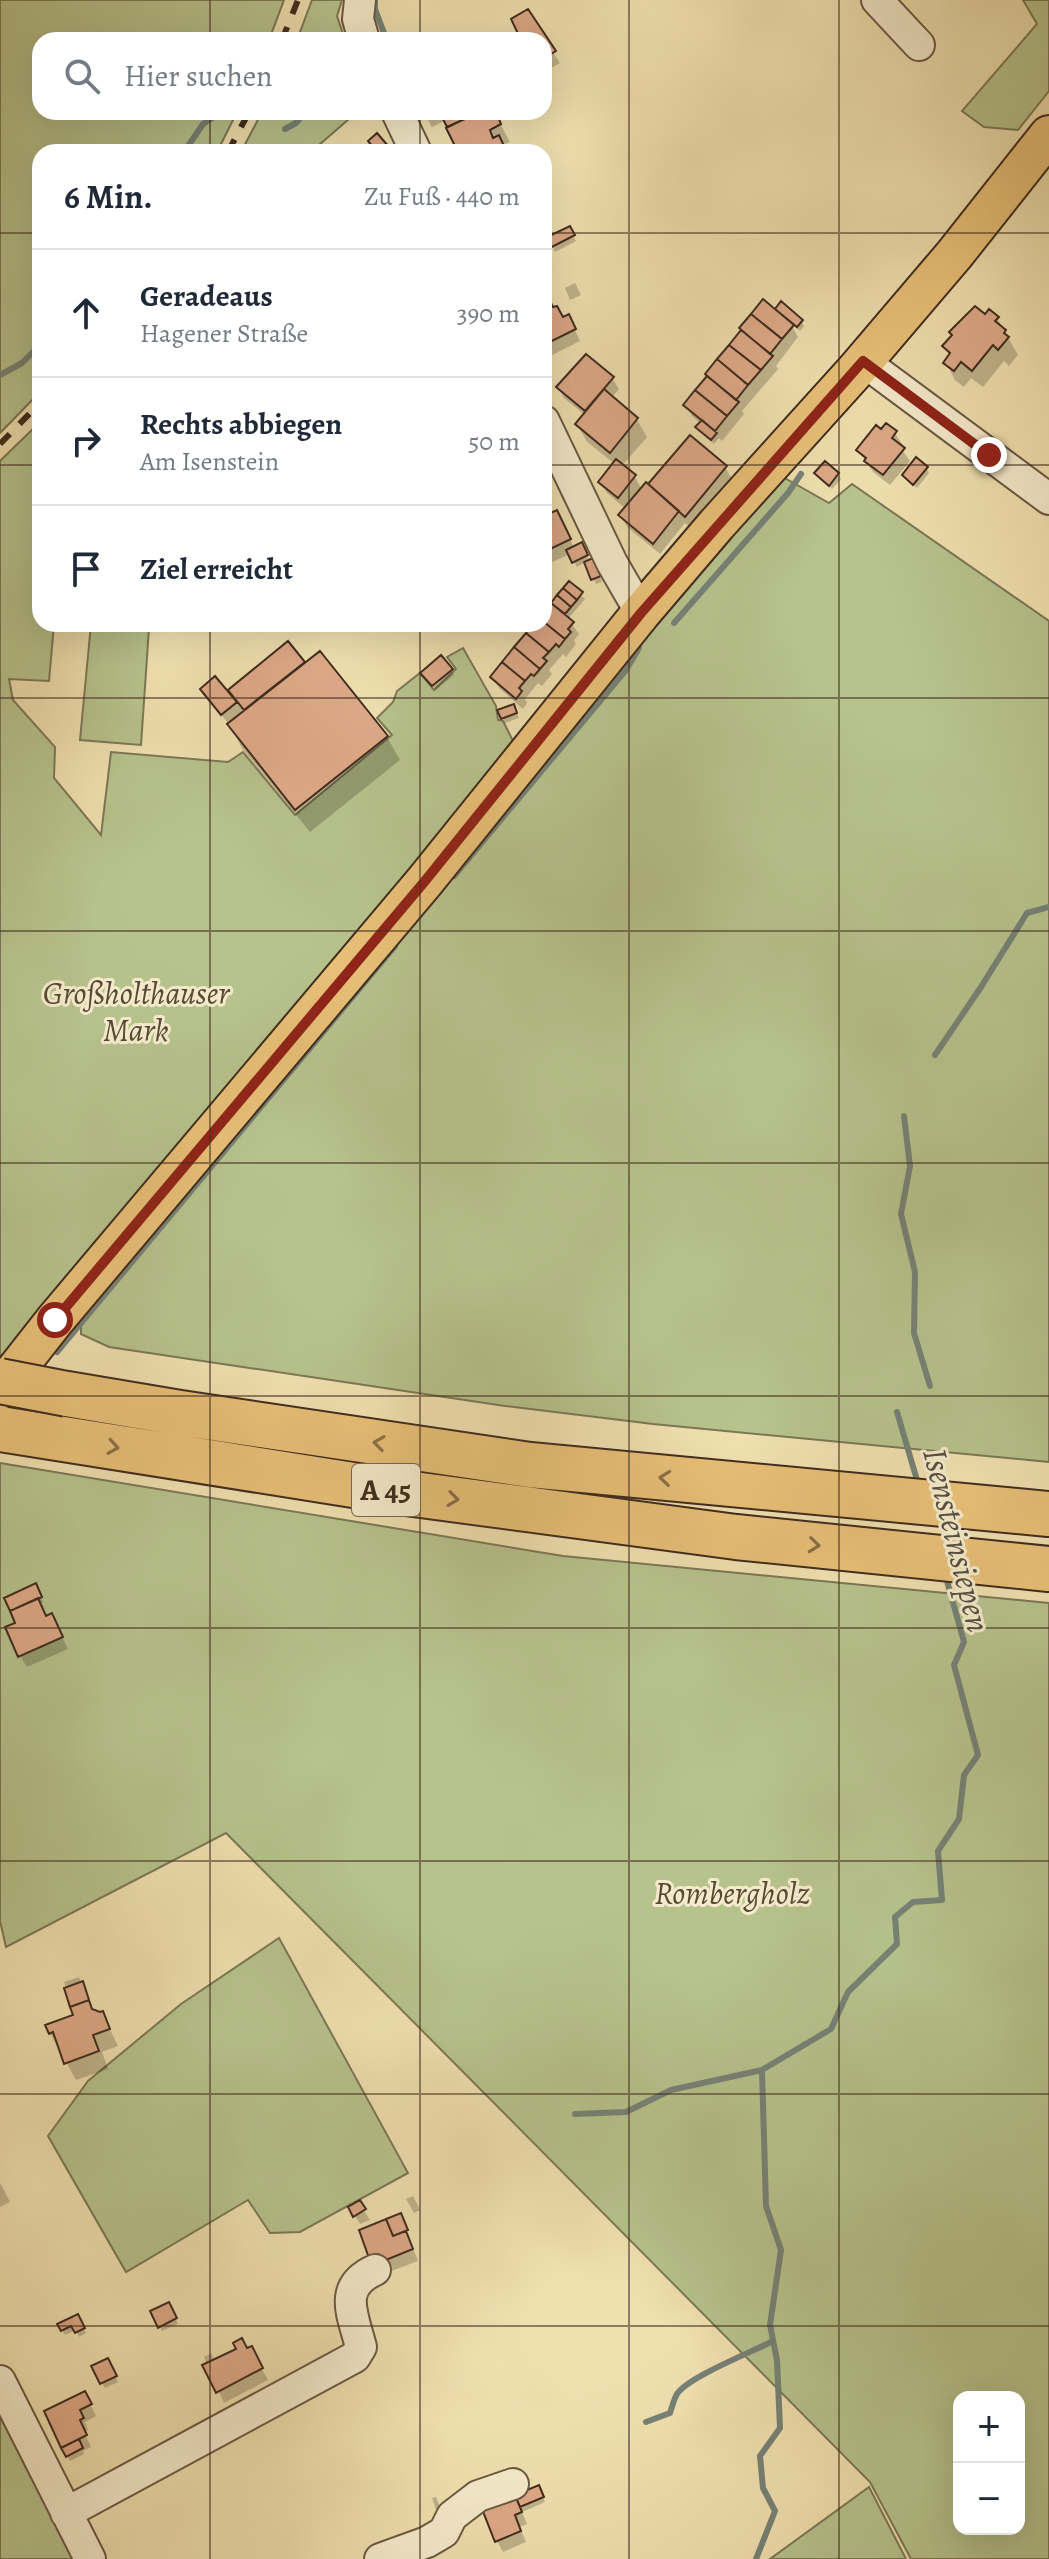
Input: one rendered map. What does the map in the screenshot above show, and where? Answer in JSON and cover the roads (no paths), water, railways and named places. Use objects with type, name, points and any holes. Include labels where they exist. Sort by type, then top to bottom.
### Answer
[{"type":"highway","name":"A 45","points":[[0,1381],[195,1416],[530,1465],[1049,1514]]},
{"type":"highway","name":"A 45","points":[[18,1432],[391,1491],[736,1537],[1049,1569]]},
{"type":"main road","points":[[0,1390],[55,1320],[415,893],[641,613],[954,255],[1049,135]]},
{"type":"street","points":[[360,0],[358,19],[362,32]]},
{"type":"street","points":[[877,0],[919,45]]},
{"type":"street","points":[[401,120],[412,144]]},
{"type":"street","points":[[863,361],[1049,499]]},
{"type":"street","points":[[552,438],[612,563],[641,613]]},
{"type":"street","points":[[66,2513],[355,2357],[361,2347],[350,2304],[353,2286],[375,2270]]},
{"type":"street","points":[[0,2381],[90,2559]]},
{"type":"street","points":[[380,2559],[427,2542],[444,2532],[452,2516],[478,2496],[513,2484]]},
{"type":"waterway","points":[[375,0],[384,32]]},
{"type":"waterway","points":[[189,144],[209,120]]},
{"type":"waterway","points":[[285,129],[298,120]]},
{"type":"waterway","points":[[0,375],[22,363],[32,353]]},
{"type":"waterway","points":[[674,623],[788,493],[801,474]]},
{"type":"waterway","points":[[454,876],[626,670],[639,648]]},
{"type":"waterway","name":"Isensteinsiepen","points":[[935,1055],[1027,913],[1049,907]]},
{"type":"waterway","points":[[57,1352],[395,946]]},
{"type":"waterway","name":"Isensteinsiepen","points":[[904,1116],[910,1166],[901,1214],[915,1272],[914,1333],[930,1386]]},
{"type":"waterway","name":"Isensteinsiepen","points":[[897,1412],[919,1487]]},
{"type":"waterway","name":"Isensteinsiepen","points":[[756,2559],[775,2511],[763,2488],[760,2456],[780,2428],[777,2360],[770,2325],[781,2250],[766,2206],[762,2070],[831,2029],[848,1992],[897,1944],[895,1917],[913,1902],[942,1900],[938,1851],[959,1819],[964,1775],[978,1755],[954,1665],[964,1642],[945,1574]]},
{"type":"waterway","points":[[575,2114],[626,2112],[671,2090],[762,2070]]},
{"type":"waterway","points":[[646,2422],[670,2413],[683,2387],[773,2341]]},
{"type":"railway","points":[[285,32],[298,0]]},
{"type":"railway","points":[[232,144],[245,120]]},
{"type":"railway","points":[[0,444],[32,411]]},
{"type":"park label","name":"Großholthauser Mark","points":[[136,1012]]},
{"type":"park label","name":"Rombergholz","points":[[732,1893]]}]
